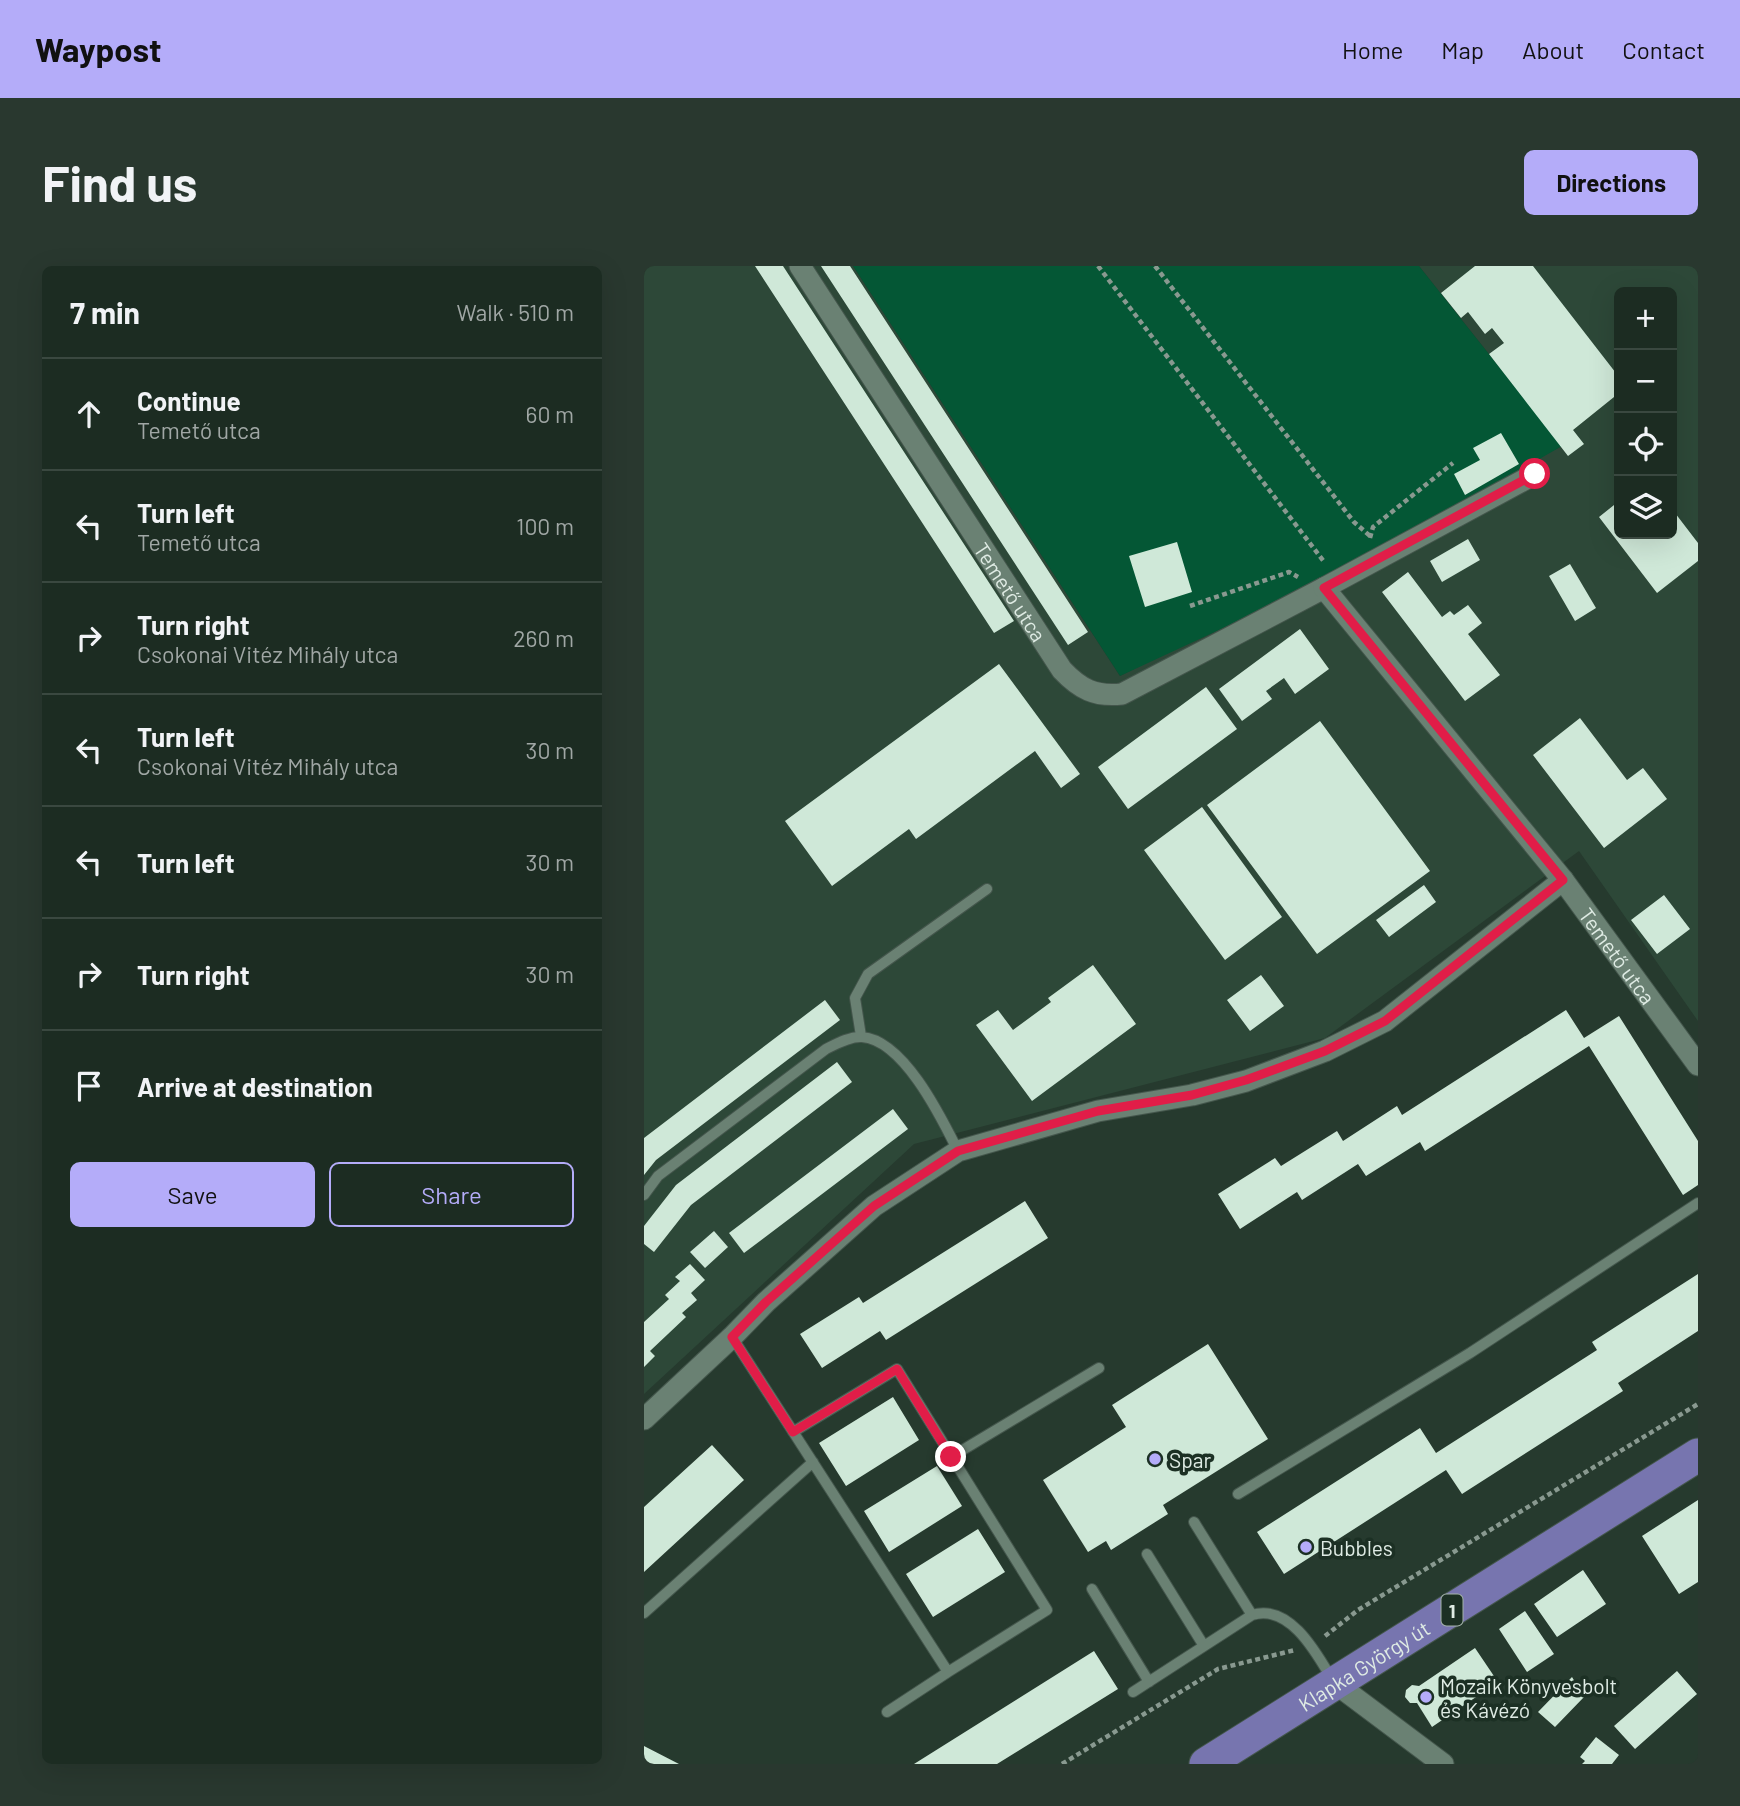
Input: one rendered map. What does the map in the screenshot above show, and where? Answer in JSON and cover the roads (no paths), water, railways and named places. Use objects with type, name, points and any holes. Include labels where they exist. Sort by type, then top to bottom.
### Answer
[{"type":"main road","name":"Klapka György út","points":[[1206,1764],[1698,1455]]},
{"type":"street","name":"Temető utca","points":[[800,266],[1062,670],[1076,685],[1106,696],[1122,694],[1321,581],[1535,474]]},
{"type":"street","name":"Temető utca","points":[[1321,581],[1563,880],[1698,1065]]},
{"type":"street","points":[[644,1419],[766,1302],[874,1206],[958,1151],[1098,1111],[1192,1095],[1246,1080],[1325,1051],[1385,1021],[1563,880]]},
{"type":"street","points":[[1335,1683],[1443,1764]]},
{"type":"lane","points":[[861,1037],[855,998],[868,974],[987,889]]},
{"type":"lane","points":[[644,1195],[658,1176],[826,1049],[861,1037],[886,1047],[901,1060],[929,1094],[958,1151]]},
{"type":"lane","points":[[1238,1494],[1470,1353],[1698,1203]]},
{"type":"lane","points":[[732,1337],[948,1672]]},
{"type":"lane","points":[[951,1457],[1099,1368]]},
{"type":"lane","points":[[793,1432],[897,1369],[1047,1610],[887,1712]]},
{"type":"lane","points":[[644,1613],[813,1462]]},
{"type":"lane","points":[[1194,1522],[1252,1615]]},
{"type":"lane","points":[[1147,1555],[1204,1646]]},
{"type":"lane","points":[[1092,1589],[1149,1682]]},
{"type":"lane","points":[[1133,1692],[1252,1615],[1263,1612],[1288,1622],[1312,1646],[1335,1683]]},
{"type":"place","name":"Spar","points":[[1155,1459]]},
{"type":"place","name":"Bubbles","points":[[1306,1547]]},
{"type":"place","name":"Mozaik Könyvesbolt és Kávézó","points":[[1426,1697]]}]
